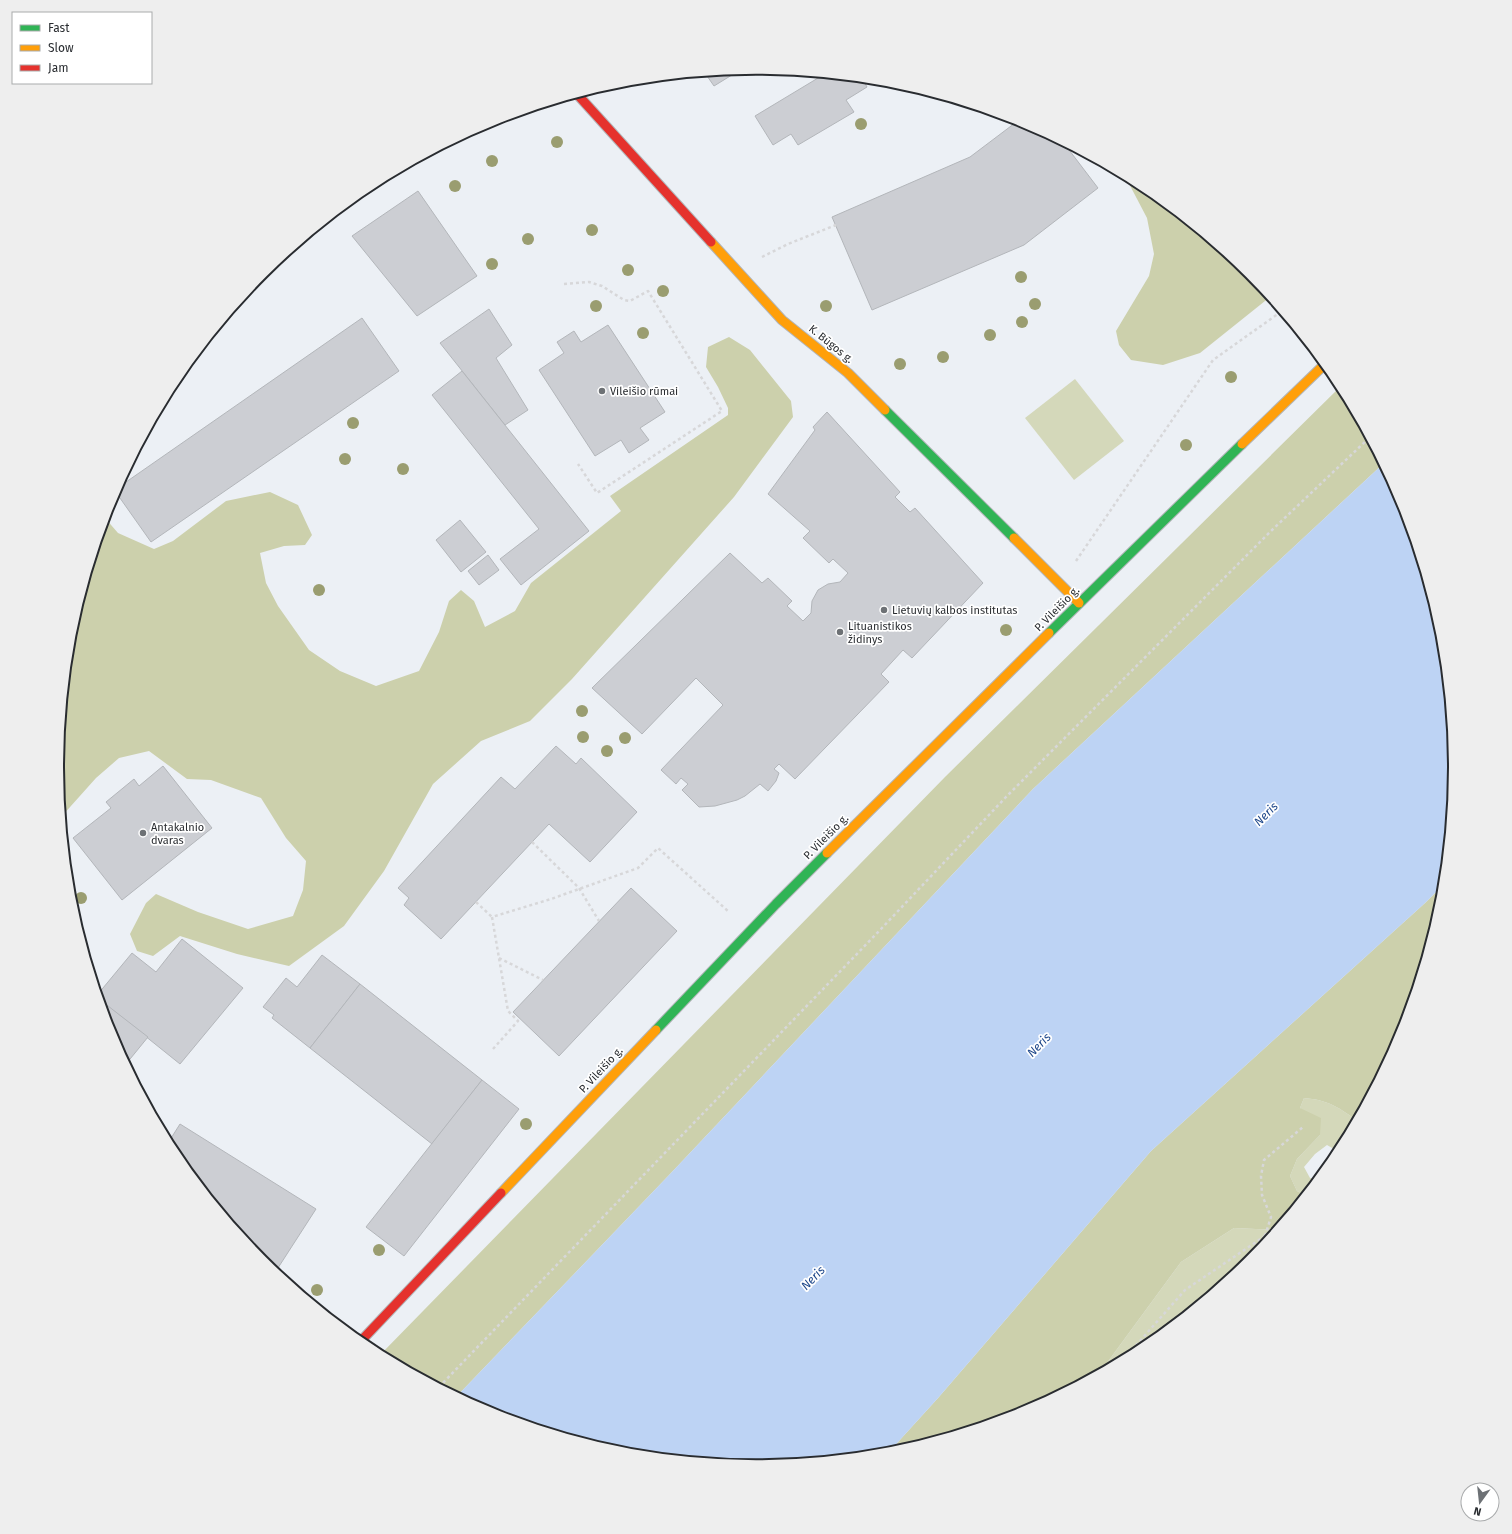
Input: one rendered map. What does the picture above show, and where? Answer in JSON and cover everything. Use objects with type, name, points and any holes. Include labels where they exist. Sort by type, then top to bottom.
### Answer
[{"type":"street","name":"K. Būgos g.","points":[[581,98],[782,320],[848,373],[1079,603]]},
{"type":"street","name":"P. Vileišio g.","points":[[365,1337],[787,893],[1079,603],[1321,368]]},
{"type":"path","points":[[788,244],[836,226]]},
{"type":"path","points":[[564,284],[588,282],[602,286],[624,300],[630,301],[648,291],[722,411],[597,493],[578,464]]},
{"type":"path","points":[[1060,584],[1214,360],[1278,314]]},
{"type":"path","points":[[443,1384],[1006,797],[1265,537],[1366,441]]},
{"type":"path","points":[[532,842],[579,888],[599,921]]},
{"type":"path","points":[[492,917],[638,868],[658,848],[750,931]]},
{"type":"path","points":[[476,902],[492,917],[508,1010],[518,1021],[493,1049]]},
{"type":"path","points":[[499,958],[543,980]]},
{"type":"path","points":[[1266,1234],[1271,1217],[1262,1195],[1261,1176],[1264,1160],[1303,1127]]},
{"type":"path","points":[[1138,1343],[1185,1290],[1262,1238]]},
{"type":"green space","points":[[1130,186],[1177,218],[1212,247],[1266,300],[1200,353],[1163,365],[1131,360],[1119,345],[1116,331],[1149,276],[1154,254],[1147,218]]},
{"type":"green space","points":[[729,337],[750,350],[791,401],[793,417],[734,497],[572,679],[530,721],[481,741],[433,784],[384,871],[344,926],[289,966],[237,954],[180,936],[153,956],[137,951],[130,934],[146,903],[156,894],[198,912],[248,929],[293,916],[303,890],[306,861],[286,838],[261,798],[211,780],[187,779],[149,751],[119,758],[96,778],[65,813],[65,722],[70,677],[77,632],[88,588],[109,523],[118,533],[154,549],[173,541],[226,501],[270,492],[298,505],[312,535],[305,545],[284,546],[260,553],[266,583],[278,606],[309,650],[340,671],[376,686],[419,671],[439,632],[449,601],[461,590],[474,601],[485,627],[515,611],[531,583],[621,511],[610,496],[728,415],[728,408],[706,367],[708,347]]},
{"type":"green space","points":[[1075,379],[1124,441],[1074,480],[1025,418]]},
{"type":"green space","points":[[1336,391],[1355,421],[1380,467],[1033,789],[672,1172],[460,1393],[410,1366],[385,1350],[945,777]]},
{"type":"green space","points":[[1437,891],[1424,946],[1411,989],[1395,1032],[1377,1073],[1352,1117],[1332,1104],[1304,1098],[1300,1108],[1321,1118],[1320,1135],[1297,1159],[1290,1176],[1297,1191],[1301,1193],[1270,1230],[1234,1228],[1181,1262],[1107,1363],[1102,1366],[1062,1388],[1021,1406],[978,1422],[895,1445],[938,1398],[1151,1151]]},
{"type":"green space","points":[[1304,1098],[1319,1100],[1332,1104],[1352,1117],[1333,1148],[1327,1145],[1315,1154],[1304,1167],[1312,1178],[1301,1193],[1297,1191],[1290,1176],[1297,1159],[1320,1135],[1300,1108]]},
{"type":"green space","points":[[1234,1228],[1270,1230],[1245,1256],[1212,1287],[1177,1316],[1107,1363],[1181,1262]]},
{"type":"water","name":"Neris","points":[[1380,467],[1411,545],[1424,588],[1435,632],[1442,677],[1447,722],[1447,812],[1437,891],[1151,1151],[938,1398],[895,1445],[846,1453],[801,1458],[711,1458],[666,1453],[621,1446],[577,1435],[534,1422],[460,1393],[672,1172],[1033,789]]},
{"type":"building","points":[[707,76],[731,76],[714,86]]},
{"type":"building","points":[[818,78],[865,84],[867,87],[846,100],[854,112],[798,145],[791,134],[773,145],[755,116]]},
{"type":"building","points":[[1013,125],[1069,150],[1098,188],[1024,245],[872,310],[832,217],[970,157]]},
{"type":"building","points":[[418,191],[477,276],[417,316],[352,236]]},
{"type":"building","points":[[489,309],[512,345],[496,358],[528,410],[505,425],[440,343]]},
{"type":"building","points":[[362,318],[399,371],[151,542],[119,497],[126,482]]},
{"type":"building","name":"Vileišio rūmai","points":[[608,325],[665,412],[640,428],[649,440],[629,453],[621,440],[595,456],[539,370],[564,353],[557,342],[574,331],[581,342]]},
{"type":"building","points":[[462,371],[589,531],[521,585],[500,559],[539,529],[432,395]]},
{"type":"building","name":"Lietuvių kalbos institutas","points":[[827,412],[900,492],[895,497],[910,512],[915,508],[983,583],[912,658],[903,650],[881,674],[889,682],[795,779],[779,764],[774,769],[779,773],[776,781],[768,791],[760,784],[745,796],[737,800],[715,806],[699,807],[682,790],[688,784],[681,778],[676,784],[661,770],[723,705],[696,678],[642,734],[592,688],[730,553],[762,583],[768,578],[792,601],[787,606],[803,621],[811,613],[812,601],[818,590],[828,584],[840,582],[848,573],[833,559],[829,563],[803,538],[810,531],[768,494],[815,430],[813,427]]},
{"type":"building","points":[[460,520],[486,552],[461,572],[436,540]]},
{"type":"building","points":[[488,555],[499,570],[479,585],[468,571]]},
{"type":"building","points":[[556,746],[576,764],[581,758],[637,812],[590,862],[549,824],[441,939],[404,905],[409,898],[398,888],[501,777],[515,789]]},
{"type":"building","name":"Antakalnio dvaras","points":[[163,766],[212,828],[122,900],[73,838],[111,808],[106,802],[134,779],[139,786]]},
{"type":"building","points":[[631,888],[677,931],[559,1056],[513,1012]]},
{"type":"building","points":[[182,939],[243,988],[180,1064],[107,1006],[101,990],[132,953],[156,972]]},
{"type":"building","points":[[322,955],[360,984],[310,1048],[272,1018],[274,1015],[263,1007],[286,978],[297,987]]},
{"type":"building","points":[[360,984],[482,1080],[432,1144],[310,1048]]},
{"type":"building","points":[[107,1005],[148,1037],[129,1060]]},
{"type":"building","points":[[482,1080],[519,1109],[404,1256],[366,1227]]},
{"type":"building","points":[[180,1124],[316,1209],[279,1267],[236,1223],[207,1188],[172,1137]]},
{"type":"traffic: fast","points":[[885,410],[1014,538]]},
{"type":"traffic: fast","points":[[1049,633],[1242,444]]},
{"type":"traffic: fast","points":[[656,1030],[776,904],[827,853]]},
{"type":"traffic: slow","points":[[711,242],[782,320],[848,373],[885,410]]},
{"type":"traffic: slow","points":[[1242,444],[1321,368]]},
{"type":"traffic: slow","points":[[1014,538],[1079,603]]},
{"type":"traffic: slow","points":[[827,853],[1049,633]]},
{"type":"traffic: slow","points":[[501,1193],[656,1030]]},
{"type":"traffic: jam","points":[[581,98],[711,242]]},
{"type":"traffic: jam","points":[[365,1337],[501,1193]]},
{"type":"place","name":"Vileišio rūmai","points":[[602,391]]},
{"type":"place","name":"Lietuvių kalbos institutas","points":[[884,610]]},
{"type":"place","name":"Lituanistikos židinys","points":[[840,632]]},
{"type":"place","name":"Antakalnio dvaras","points":[[143,833]]}]
